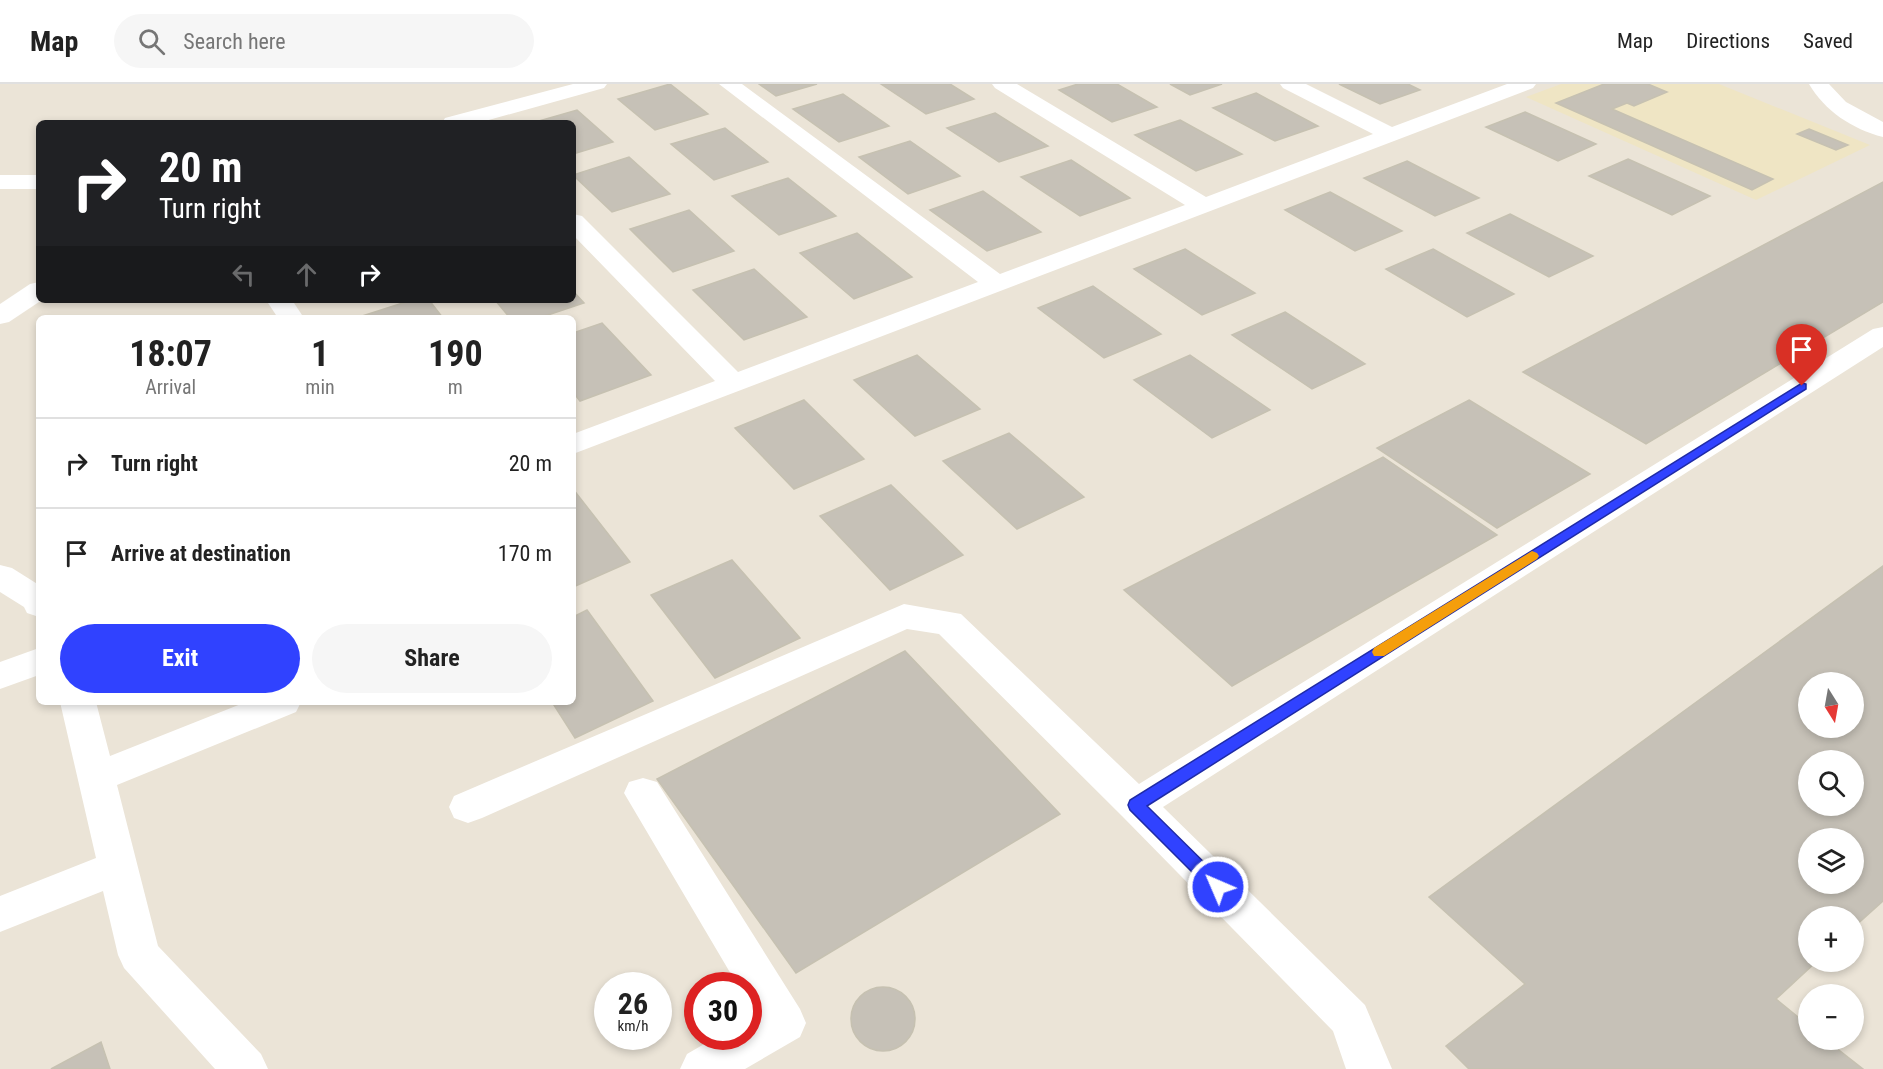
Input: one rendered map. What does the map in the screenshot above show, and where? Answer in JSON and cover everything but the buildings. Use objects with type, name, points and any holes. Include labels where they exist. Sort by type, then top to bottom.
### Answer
[{"type":"street","points":[[471,120],[597,84]]},
{"type":"street","points":[[729,84],[997,284]]},
{"type":"street","points":[[1002,84],[1204,206]]},
{"type":"street","points":[[1290,84],[1391,135]]},
{"type":"street","points":[[576,444],[1526,84]]},
{"type":"street","points":[[1819,84],[1823,92],[1836,104],[1883,130]]},
{"type":"street","points":[[0,182],[36,182]]},
{"type":"street","points":[[576,224],[734,384]]},
{"type":"street","points":[[0,316],[36,292]]},
{"type":"street","points":[[1136,805],[1883,335]]},
{"type":"street","points":[[0,576],[36,599]]},
{"type":"street","points":[[468,807],[904,616],[949,623],[1136,805],[1350,1019],[1369,1069]]},
{"type":"street","points":[[0,676],[36,662]]},
{"type":"street","points":[[79,705],[139,955],[245,1069]]},
{"type":"street","points":[[96,778],[276,705]]},
{"type":"street","points":[[642,793],[784,1023],[703,1069]]},
{"type":"street","points":[[0,914],[118,867]]},
{"type":"shaded area","points":[[1561,84],[1719,84],[1870,145],[1756,200],[1526,97]]},
{"type":"slow traffic","points":[[1379,652],[1532,556]]},
{"type":"route","points":[[1218,887],[1136,805],[1802,386]]}]
